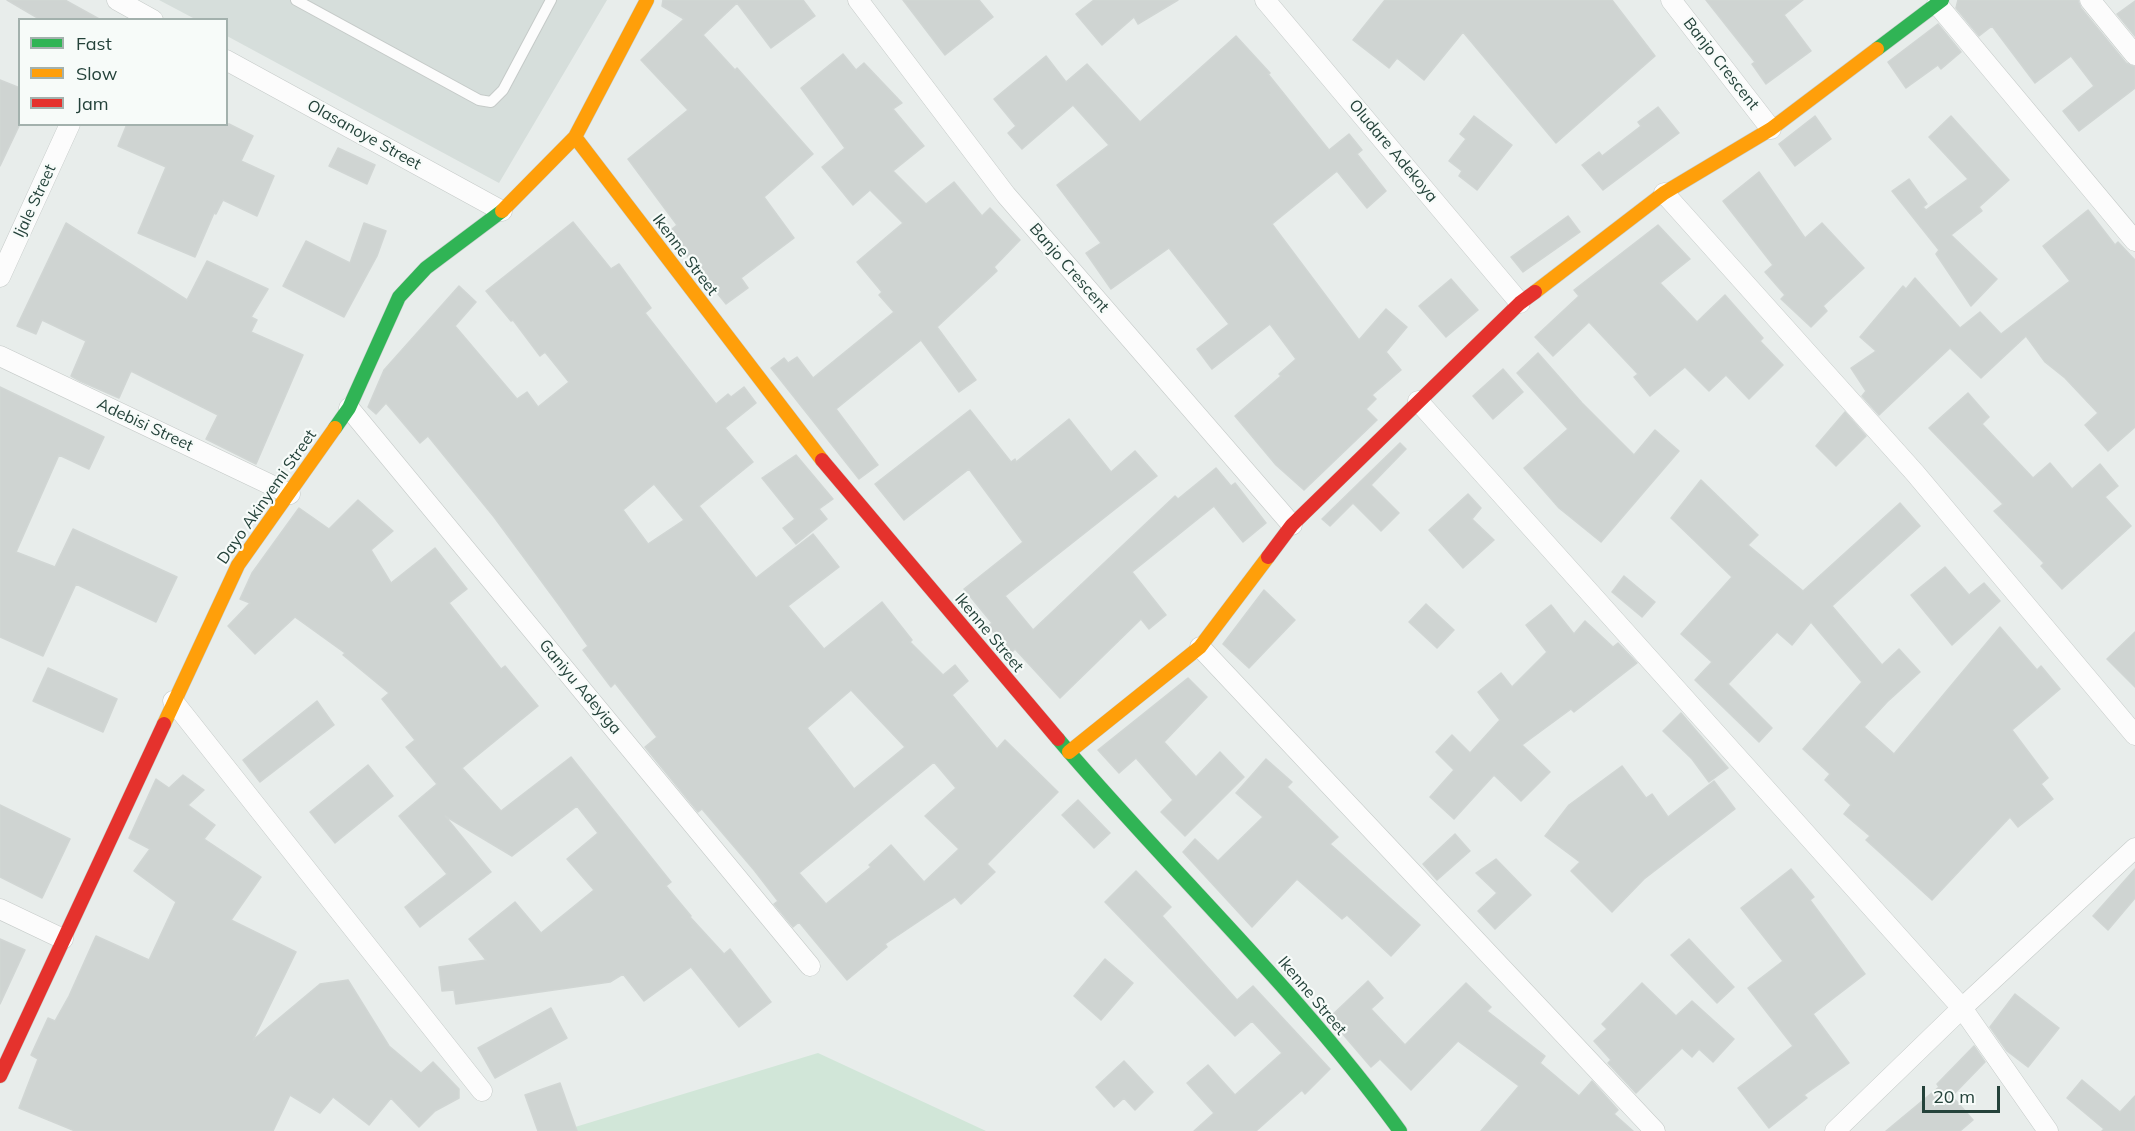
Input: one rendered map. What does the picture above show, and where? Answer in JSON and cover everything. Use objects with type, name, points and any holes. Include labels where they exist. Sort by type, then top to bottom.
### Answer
[{"type":"street","name":"Dayo Akinyemi Street","points":[[0,1076],[238,565],[349,408],[399,297],[426,268],[502,211],[576,137],[647,0]]},
{"type":"street","name":"Banjo Crescent","points":[[858,0],[1006,195],[1292,525]]},
{"type":"street","name":"Oludare Adekoya","points":[[1266,0],[1520,303]]},
{"type":"street","name":"Banjo Crescent","points":[[1671,0],[1771,129]]},
{"type":"street","points":[[2090,0],[2135,55]]},
{"type":"street","points":[[1069,752],[1200,647],[1292,525],[1520,303],[1664,193],[1771,129],[1939,2],[2135,241]]},
{"type":"street","points":[[120,8],[148,18]]},
{"type":"street","name":"Olasanoye Street","points":[[228,61],[502,211]]},
{"type":"street","name":"Ijale Street","points":[[0,277],[69,126]]},
{"type":"street","name":"Ikenne Street","points":[[576,137],[809,445],[1069,752],[1253,953],[1377,1098],[1400,1131]]},
{"type":"street","points":[[1664,193],[1915,473],[2135,735]]},
{"type":"street","name":"Adebisi Street","points":[[0,356],[290,494]]},
{"type":"street","points":[[1418,401],[1962,1008],[2048,1131]]},
{"type":"street","name":"Ganiyu Adeyiga","points":[[349,408],[810,966]]},
{"type":"street","points":[[1200,647],[1655,1131]]},
{"type":"street","points":[[173,701],[482,1091]]},
{"type":"street","points":[[1835,1131],[1962,1008],[2135,848]]},
{"type":"street","points":[[0,909],[63,939]]},
{"type":"lane","points":[[296,0],[479,100],[491,102],[503,90],[551,0]]},
{"type":"shaded area","points":[[159,0],[607,0],[499,183],[228,37],[228,18],[193,18]]},
{"type":"green space","points":[[818,1053],[986,1131],[562,1131]]},
{"type":"building","points":[[7,0],[65,0],[97,18],[38,18]]},
{"type":"building","points":[[663,0],[803,0],[815,16],[771,48],[737,3],[703,35],[735,70],[737,68],[813,154],[764,197],[794,238],[741,278],[748,288],[726,304],[668,232],[677,225],[628,159],[688,110],[641,60],[684,19],[662,6]]},
{"type":"building","points":[[903,0],[979,0],[993,17],[945,55]]},
{"type":"building","points":[[1094,0],[1178,0],[1138,24],[1134,17],[1102,45],[1076,14]]},
{"type":"building","points":[[1385,0],[1612,0],[1655,56],[1556,143],[1463,32],[1424,80],[1397,58],[1389,68],[1353,40]]},
{"type":"building","points":[[1706,0],[1803,0],[1784,15],[1811,51],[1766,84],[1752,64],[1755,62]]},
{"type":"building","points":[[1958,0],[2078,0],[2081,8],[2126,63],[2135,67],[2135,88],[2079,131],[2063,111],[2094,86],[2071,56],[2035,83],[1992,26],[1979,36],[1956,8]]},
{"type":"building","points":[[2135,1],[2135,36],[2117,14]]},
{"type":"building","points":[[1938,24],[1961,52],[1941,69],[1938,65],[1906,88],[1888,62]]},
{"type":"building","points":[[1236,36],[1270,73],[1268,74],[1329,150],[1349,134],[1362,150],[1357,154],[1386,191],[1367,208],[1337,171],[1272,224],[1359,340],[1386,309],[1407,327],[1386,352],[1401,370],[1372,395],[1376,399],[1366,409],[1377,420],[1304,490],[1276,465],[1235,416],[1281,376],[1279,374],[1296,359],[1270,324],[1212,369],[1197,349],[1229,324],[1169,248],[1111,289],[1086,253],[1101,243],[1057,185],[1109,145],[1073,105],[1022,149],[1008,133],[1016,126],[994,99],[1046,56],[1066,82],[1087,64],[1140,122]]},
{"type":"building","points":[[843,54],[856,70],[864,63],[902,103],[893,109],[924,146],[893,171],[926,204],[954,182],[982,216],[990,208],[1020,240],[994,267],[997,271],[937,327],[976,380],[959,392],[921,340],[836,409],[878,465],[859,479],[771,368],[784,358],[788,363],[797,357],[813,378],[894,312],[879,295],[882,292],[857,262],[903,223],[870,190],[853,205],[822,167],[845,148],[801,88]]},
{"type":"building","points":[[0,80],[18,87],[19,126],[0,166]]},
{"type":"building","points":[[1658,107],[1679,133],[1603,190],[1582,165],[1599,152],[1602,156],[1641,126],[1638,122]]},
{"type":"building","points":[[1474,116],[1512,145],[1477,190],[1459,176],[1462,171],[1449,161],[1466,139],[1460,134]]},
{"type":"building","points":[[1815,116],[1831,139],[1795,166],[1779,144]]},
{"type":"building","points":[[1951,116],[2009,180],[1979,207],[1982,211],[1951,235],[1997,279],[1971,306],[1936,254],[1939,250],[1892,191],[1909,179],[1927,204],[1923,207],[1926,210],[1968,179],[1929,137]]},
{"type":"building","points":[[229,124],[253,136],[241,161],[274,176],[257,216],[223,200],[216,214],[214,213],[195,257],[138,233],[166,167],[118,146],[126,126],[228,126]]},
{"type":"building","points":[[338,148],[375,165],[367,184],[329,166]]},
{"type":"building","points":[[1759,172],[1805,238],[1822,223],[1864,268],[1823,306],[1827,311],[1811,327],[1781,299],[1785,295],[1765,272],[1773,265],[1723,201]]},
{"type":"building","points":[[2088,210],[2115,245],[2118,242],[2135,260],[2135,427],[2108,451],[2085,425],[2098,413],[2065,378],[2045,362],[2026,336],[1981,378],[1950,348],[1879,415],[1862,396],[1866,391],[1851,368],[1876,351],[1860,337],[1903,286],[1906,289],[1915,278],[1960,328],[1980,312],[2001,334],[2070,281],[2043,246]]},
{"type":"building","points":[[1568,216],[1580,232],[1523,272],[1511,257]]},
{"type":"building","points":[[573,222],[611,269],[619,264],[651,308],[645,313],[716,404],[728,394],[731,397],[744,387],[756,403],[725,428],[753,462],[699,506],[756,578],[813,534],[839,567],[788,606],[824,649],[882,602],[912,640],[910,642],[943,675],[955,665],[968,681],[952,695],[997,749],[1005,740],[1058,792],[987,864],[995,872],[961,904],[955,897],[885,944],[887,947],[847,980],[799,922],[793,927],[774,904],[778,901],[754,870],[702,809],[698,812],[645,747],[657,737],[615,683],[611,687],[583,650],[588,646],[559,605],[494,517],[428,436],[420,443],[386,403],[376,414],[368,407],[384,370],[459,286],[476,302],[455,326],[517,399],[527,392],[538,407],[569,382],[545,352],[540,356],[513,320],[511,321],[486,291]],"holes":[[[654,484],[684,520],[648,544],[623,510]],[[851,690],[905,747],[854,789],[807,728]],[[934,762],[956,788],[925,816],[959,849],[924,882],[891,845],[869,865],[871,867],[826,904],[799,873]]]},
{"type":"building","points":[[66,223],[187,300],[207,261],[268,289],[251,317],[257,320],[251,332],[303,355],[256,464],[206,439],[218,415],[131,371],[119,398],[80,381],[71,376],[86,341],[42,320],[36,334],[17,326]]},
{"type":"building","points":[[364,223],[386,231],[377,256],[344,317],[283,286],[306,241],[350,263]]},
{"type":"building","points":[[1658,225],[1690,259],[1660,283],[1697,322],[1725,295],[1763,338],[1760,341],[1783,365],[1749,399],[1726,375],[1709,391],[1685,367],[1650,396],[1634,377],[1638,374],[1589,322],[1553,356],[1535,337],[1579,296],[1574,290]]},
{"type":"building","points":[[1451,279],[1478,310],[1446,337],[1419,306]]},
{"type":"building","points":[[1538,353],[1582,403],[1634,455],[1655,430],[1679,451],[1601,542],[1559,508],[1524,468],[1568,429],[1517,373]]},
{"type":"building","points":[[1503,369],[1523,392],[1493,419],[1473,396]]},
{"type":"building","points":[[0,387],[104,437],[89,469],[59,455],[16,552],[55,567],[73,529],[177,577],[156,622],[76,584],[43,656],[0,637]]},
{"type":"building","points":[[1968,393],[1989,417],[1982,424],[2033,478],[2050,463],[2072,489],[2100,464],[2118,486],[2105,497],[2131,526],[2062,589],[2041,566],[2044,563],[1994,511],[2003,504],[1929,428]]},
{"type":"building","points":[[970,410],[1011,462],[1015,459],[1016,462],[1069,419],[1111,472],[1135,451],[1157,476],[1005,596],[1033,630],[1175,496],[1178,499],[1216,468],[1231,486],[1235,483],[1266,523],[1243,542],[1214,506],[1132,572],[1166,615],[1149,629],[1141,619],[1060,698],[1015,649],[1011,653],[988,626],[992,623],[964,589],[1023,542],[969,469],[904,520],[875,484]]},
{"type":"building","points":[[1845,412],[1866,436],[1836,466],[1816,446]]},
{"type":"building","points":[[1400,443],[1406,449],[1371,485],[1399,513],[1381,531],[1353,503],[1330,526],[1322,519]]},
{"type":"building","points":[[796,455],[833,499],[819,509],[827,519],[796,544],[783,528],[795,519],[762,478]]},
{"type":"building","points":[[1701,480],[1758,535],[1748,545],[1803,591],[1900,503],[1920,526],[1832,606],[1882,665],[1899,649],[1920,672],[1864,727],[1894,754],[2000,627],[2037,670],[2041,666],[2060,689],[2012,730],[2048,778],[2041,784],[2053,799],[2018,827],[2010,817],[1932,900],[1866,840],[1870,836],[1844,814],[1851,805],[1825,780],[1830,774],[1803,749],[1862,682],[1811,622],[1792,645],[1777,632],[1728,684],[1772,728],[1759,742],[1695,680],[1712,662],[1681,634],[1732,577],[1671,518]]},
{"type":"building","points":[[1468,494],[1481,508],[1472,519],[1494,540],[1463,568],[1429,530]]},
{"type":"building","points":[[358,500],[393,531],[371,550],[391,583],[435,548],[467,589],[449,603],[501,669],[505,666],[538,706],[462,768],[501,811],[571,757],[671,882],[666,886],[690,917],[724,954],[730,949],[771,1002],[739,1027],[691,967],[644,1001],[623,974],[610,982],[456,1004],[454,990],[442,991],[439,967],[486,960],[469,939],[515,902],[541,933],[594,890],[567,859],[598,833],[577,806],[512,856],[445,816],[491,872],[420,927],[405,907],[447,874],[399,816],[437,784],[406,747],[415,740],[382,699],[389,693],[343,655],[345,653],[295,617],[255,654],[228,626],[250,603],[240,599],[252,573],[299,508],[329,529]]},
{"type":"building","points":[[1945,567],[1969,595],[1984,583],[2000,601],[1952,645],[1911,595]]},
{"type":"building","points":[[1624,576],[1655,602],[1642,617],[1612,592]]},
{"type":"building","points":[[1264,590],[1295,620],[1249,668],[1223,644]]},
{"type":"building","points":[[1426,604],[1454,630],[1437,648],[1409,622]]},
{"type":"building","points":[[1551,605],[1574,634],[1585,621],[1613,647],[1618,643],[1637,663],[1574,712],[1571,709],[1522,745],[1550,772],[1521,801],[1494,775],[1454,819],[1430,797],[1454,770],[1436,752],[1452,735],[1470,753],[1500,720],[1478,692],[1501,673],[1512,687],[1547,652],[1526,625]]},
{"type":"building","points":[[2135,632],[2135,687],[2107,659]]},
{"type":"building","points":[[48,668],[117,699],[103,732],[33,701]]},
{"type":"building","points":[[1188,678],[1207,697],[1164,742],[1196,777],[1220,752],[1244,777],[1185,836],[1161,812],[1173,800],[1136,758],[1119,773],[1098,750]]},
{"type":"building","points":[[317,701],[334,725],[260,782],[243,760]]},
{"type":"building","points":[[1681,713],[1728,768],[1709,782],[1692,759],[1663,731]]},
{"type":"building","points":[[1266,759],[1292,782],[1287,787],[1338,837],[1330,844],[1420,925],[1391,956],[1347,915],[1342,919],[1297,879],[1252,927],[1183,852],[1195,839],[1218,861],[1263,817],[1236,793]]},
{"type":"building","points":[[368,765],[393,796],[335,843],[310,812]]},
{"type":"building","points":[[1622,766],[1646,798],[1652,794],[1668,817],[1714,781],[1735,809],[1644,879],[1612,912],[1571,871],[1580,862],[1545,836],[1569,805]]},
{"type":"building","points":[[183,775],[204,790],[188,805],[215,825],[204,839],[261,877],[231,920],[296,952],[253,1040],[320,984],[348,980],[389,1046],[421,1073],[433,1062],[459,1089],[459,1098],[435,1111],[419,1127],[391,1098],[369,1125],[333,1097],[320,1113],[290,1095],[273,1131],[75,1131],[19,1108],[38,1059],[31,1055],[48,1018],[55,1021],[69,996],[96,936],[149,960],[176,902],[134,871],[150,849],[129,838],[156,779],[169,788]]},
{"type":"building","points":[[1078,800],[1110,833],[1094,848],[1062,815]]},
{"type":"building","points":[[0,805],[70,839],[42,898],[0,877]]},
{"type":"building","points":[[1455,834],[1470,851],[1437,880],[1423,864]]},
{"type":"building","points":[[1496,859],[1531,895],[1495,929],[1478,911],[1497,893],[1476,873]]},
{"type":"building","points":[[1791,869],[1814,897],[1810,900],[1865,974],[1813,1014],[1849,1063],[1804,1095],[1807,1098],[1769,1128],[1738,1088],[1793,1046],[1748,988],[1783,961],[1741,908]]},
{"type":"building","points":[[2135,869],[2135,898],[2108,930],[2093,916]]},
{"type":"building","points":[[1136,871],[1171,907],[1162,916],[1237,1000],[1253,986],[1330,1069],[1305,1094],[1302,1090],[1256,1131],[1194,1131],[1214,1113],[1187,1083],[1208,1065],[1235,1095],[1282,1053],[1252,1021],[1235,1036],[1105,902]]},
{"type":"building","points":[[0,939],[25,950],[0,1004]]},
{"type":"building","points":[[1689,939],[1734,987],[1717,1003],[1671,955]]},
{"type":"building","points":[[1105,959],[1133,983],[1101,1020],[1074,996]]},
{"type":"building","points":[[1368,981],[1383,998],[1371,1009],[1405,1045],[1466,983],[1491,1007],[1487,1011],[1545,1056],[1540,1063],[1579,1096],[1592,1081],[1618,1110],[1614,1114],[1633,1131],[1481,1131],[1519,1086],[1458,1041],[1411,1090],[1380,1059],[1371,1067],[1329,1018]]},
{"type":"building","points":[[1642,983],[1676,1016],[1692,1001],[1734,1039],[1713,1062],[1699,1049],[1692,1057],[1682,1048],[1636,1093],[1608,1063],[1611,1060],[1594,1041],[1607,1029],[1602,1024]]},
{"type":"building","points":[[2015,994],[2059,1028],[2028,1067],[2007,1051],[1990,1027]]},
{"type":"building","points":[[551,1008],[567,1038],[495,1078],[478,1048]]},
{"type":"building","points":[[1974,1046],[1985,1062],[1952,1096],[1973,1120],[1960,1131],[1886,1131],[1939,1087],[1937,1084]]},
{"type":"building","points":[[1124,1061],[1153,1092],[1135,1110],[1124,1098],[1114,1107],[1096,1087]]},
{"type":"building","points":[[2082,1080],[2120,1112],[2135,1096],[2135,1131],[2102,1131],[2104,1129],[2067,1098]]},
{"type":"building","points":[[560,1083],[577,1131],[538,1131],[525,1095]]},
{"type":"traffic: fast","points":[[1877,49],[1942,0]]},
{"type":"traffic: fast","points":[[335,428],[349,408],[399,297],[426,268],[502,211]]},
{"type":"traffic: fast","points":[[1058,739],[1319,1029],[1400,1131]]},
{"type":"traffic: slow","points":[[502,211],[575,137],[647,0]]},
{"type":"traffic: slow","points":[[1535,292],[1664,193],[1771,129],[1877,49]]},
{"type":"traffic: slow","points":[[575,137],[822,460]]},
{"type":"traffic: slow","points":[[164,724],[238,565],[335,428]]},
{"type":"traffic: slow","points":[[1069,752],[1200,647],[1268,557]]},
{"type":"traffic: jam","points":[[1268,557],[1292,525],[1520,303],[1535,292]]},
{"type":"traffic: jam","points":[[822,460],[1058,739]]},
{"type":"traffic: jam","points":[[0,1076],[164,724]]}]
